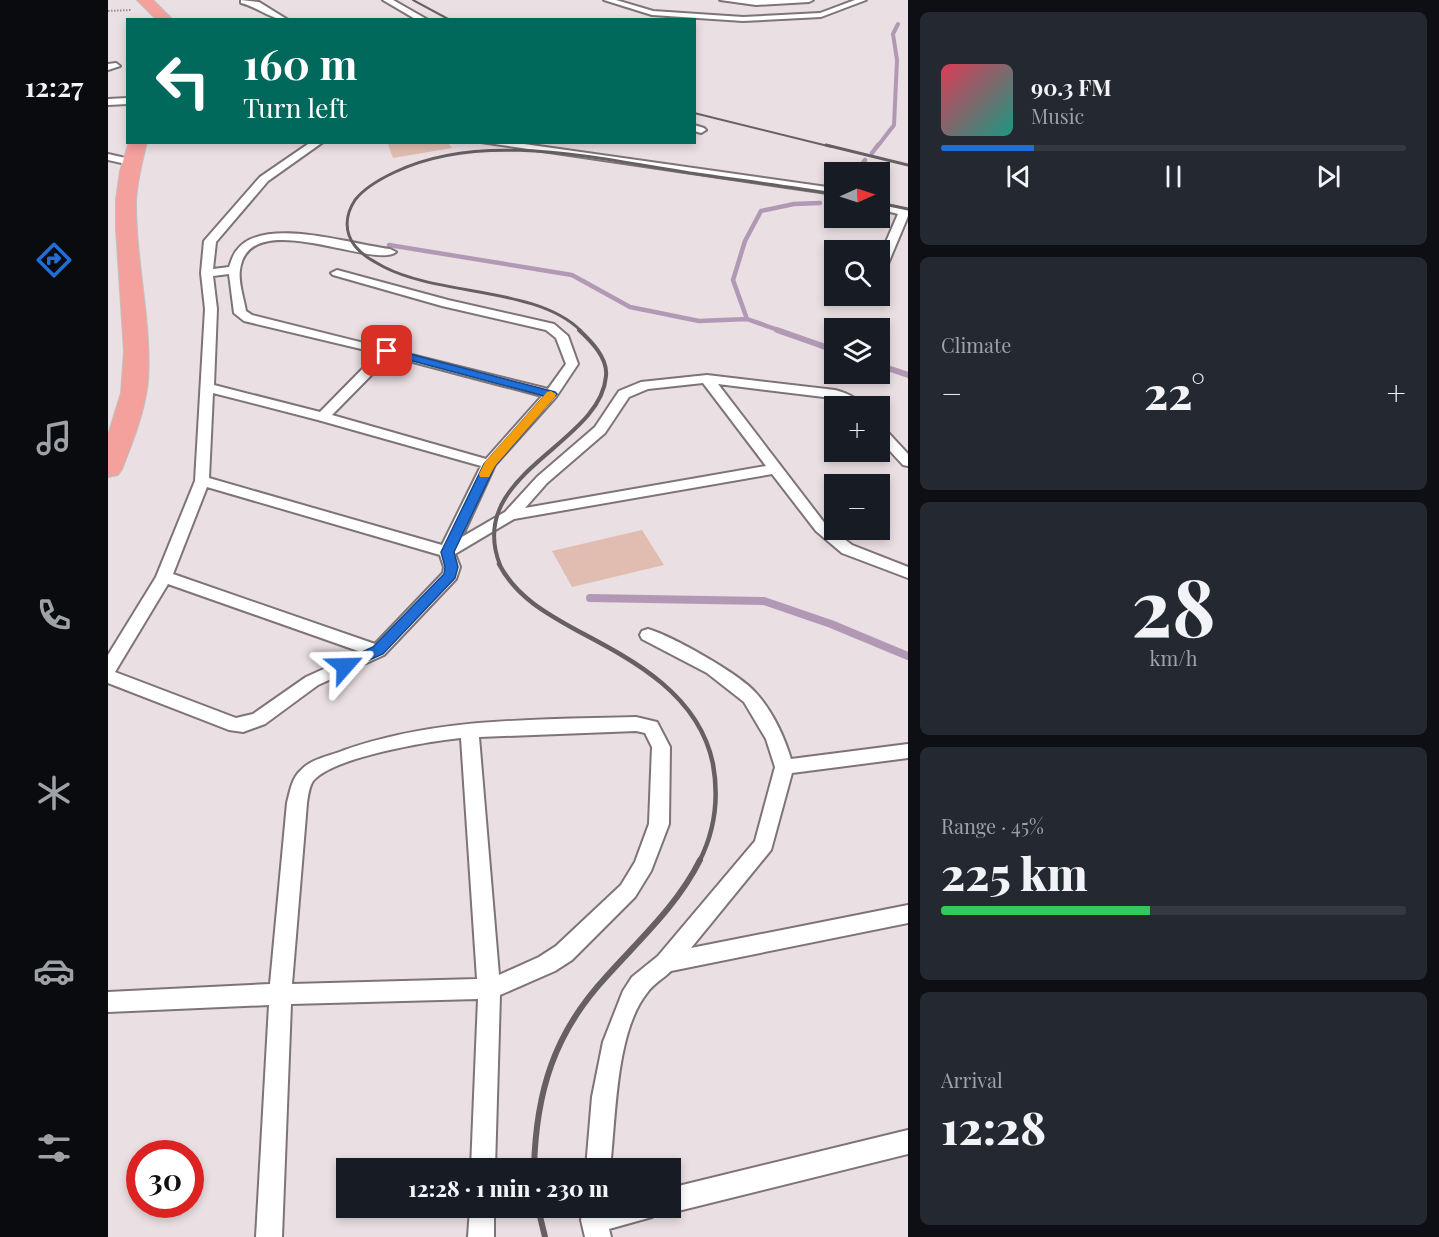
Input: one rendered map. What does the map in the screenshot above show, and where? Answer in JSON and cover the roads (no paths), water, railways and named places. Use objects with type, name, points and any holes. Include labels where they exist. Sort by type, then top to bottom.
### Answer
[{"type":"highway","points":[[144,0],[164,18]]},
{"type":"highway","points":[[108,469],[130,411],[136,380],[134,342],[117,227],[117,203],[124,153]]},
{"type":"street","points":[[387,0],[420,18]]},
{"type":"street","points":[[608,0],[640,11],[731,19],[808,17],[830,13],[862,0]]},
{"type":"street","points":[[639,0],[640,11]]},
{"type":"street","points":[[724,0],[756,3],[809,0]]},
{"type":"street","points":[[244,1],[251,15]]},
{"type":"street","points":[[244,1],[256,4],[280,18]]},
{"type":"street","points":[[108,102],[126,101]]},
{"type":"street","points":[[108,669],[164,577],[202,481],[211,309],[207,273],[212,237],[264,179],[315,144]]},
{"type":"street","points":[[500,144],[824,190]]},
{"type":"street","points":[[888,240],[897,207]]},
{"type":"street","points":[[390,252],[371,251],[314,239],[263,238],[247,245],[238,256],[234,270],[240,313],[242,316],[551,394]]},
{"type":"street","points":[[207,273],[234,270]]},
{"type":"street","points":[[108,676],[234,724],[243,725],[259,719],[312,681],[378,651],[450,575],[452,567],[447,552],[489,464],[551,394],[572,364],[562,336],[550,327],[447,303],[337,273]]},
{"type":"street","points":[[323,417],[387,351]]},
{"type":"street","points":[[202,481],[447,552],[510,515],[542,480],[600,430],[624,394],[646,385],[707,379],[840,396]]},
{"type":"street","points":[[707,379],[822,528],[847,549],[908,573]]},
{"type":"street","points":[[208,388],[323,417],[489,464]]},
{"type":"street","points":[[890,443],[908,462]]},
{"type":"street","points":[[510,515],[776,469]]},
{"type":"street","points":[[164,577],[378,651]]},
{"type":"street","points":[[599,1158],[604,1097],[623,1015],[640,984],[666,963],[764,844],[784,767],[775,738],[750,697],[712,669],[648,634]]},
{"type":"street","points":[[108,1002],[280,993],[489,989],[547,964],[564,953],[628,891],[645,865],[659,824],[661,747],[651,727],[636,724],[470,731],[382,743],[311,771],[302,782],[297,803],[280,993],[269,1237]]},
{"type":"street","points":[[470,731],[489,989],[483,1158]]},
{"type":"street","points":[[784,767],[908,751]]},
{"type":"street","points":[[666,963],[908,914]]},
{"type":"street","points":[[681,1198],[908,1142]]},
{"type":"street","points":[[481,1237],[482,1218]]},
{"type":"waterway","points":[[877,147],[894,125],[897,60],[893,34],[898,24]]},
{"type":"waterway","points":[[872,153],[878,145]]},
{"type":"waterway","points":[[747,319],[733,280],[745,241],[761,211],[794,204],[820,203]]},
{"type":"waterway","points":[[389,245],[572,275],[630,307],[699,321],[747,319]]},
{"type":"waterway","points":[[747,319],[781,331]]},
{"type":"waterway","points":[[777,330],[824,346]]},
{"type":"waterway","points":[[890,369],[908,375]]},
{"type":"waterway","points":[[590,598],[764,601],[831,624],[908,656]]},
{"type":"railway","points":[[413,0],[446,18]]},
{"type":"railway","points":[[696,113],[832,147]]},
{"type":"railway","points":[[826,145],[908,165]]},
{"type":"railway","points":[[581,331],[562,317],[540,307],[515,299],[432,283],[380,265],[361,253],[351,241],[347,223],[355,200],[363,191],[378,181],[429,159],[465,152],[503,150],[580,155],[824,193]]},
{"type":"railway","points":[[890,205],[908,209]]},
{"type":"railway","points":[[500,565],[494,533],[501,506],[516,483],[582,422],[599,400],[606,369],[602,356],[579,330]]},
{"type":"railway","points":[[499,564],[514,586],[533,604],[642,668],[662,683],[694,718],[706,740],[713,764],[716,789],[712,826],[699,861]]},
{"type":"railway","points":[[535,1158],[544,1089],[551,1065],[573,1020],[588,998],[669,907],[699,861]]},
{"type":"railway","points":[[540,1218],[545,1237]]}]
